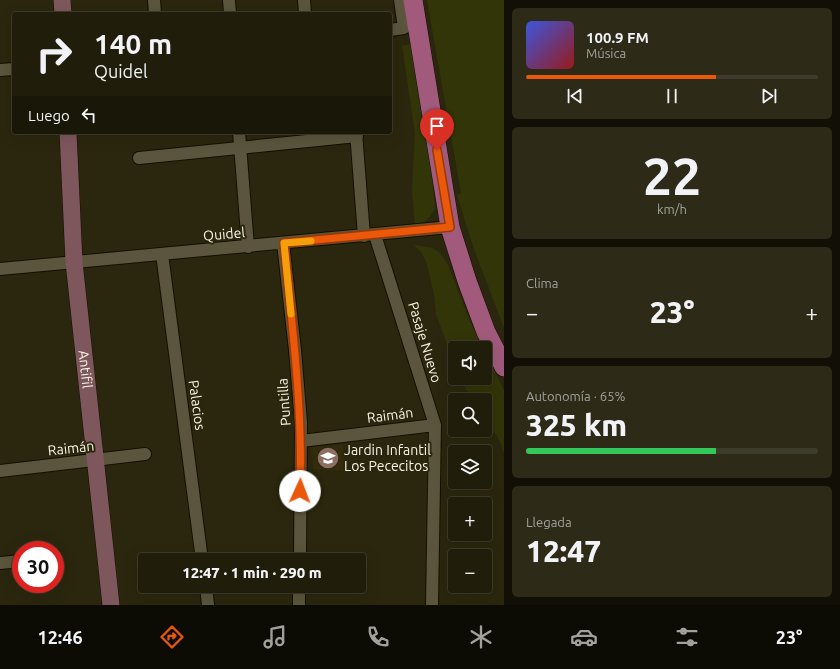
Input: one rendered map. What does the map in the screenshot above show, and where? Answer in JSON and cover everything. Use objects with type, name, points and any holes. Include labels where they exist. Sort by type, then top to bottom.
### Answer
[{"type":"main road","points":[[413,0],[450,227],[467,281],[486,332],[504,367]]},
{"type":"street","points":[[62,0],[62,12]]},
{"type":"street","points":[[154,0],[155,12]]},
{"type":"street","points":[[229,0],[230,12]]},
{"type":"street","points":[[304,0],[305,12]]},
{"type":"street","points":[[392,30],[404,28],[400,0]]},
{"type":"street","points":[[0,70],[12,68]]},
{"type":"street","name":"Antifil","points":[[68,134],[74,262],[111,605]]},
{"type":"street","points":[[239,134],[248,247]]},
{"type":"street","points":[[139,158],[357,134]]},
{"type":"street","name":"Pasaje Nuevo","points":[[357,134],[369,235],[435,425],[432,605]]},
{"type":"street","name":"Quidel","points":[[0,269],[450,227]]},
{"type":"street","name":"Puntilla","points":[[284,243],[296,357],[301,441],[300,553]]},
{"type":"street","name":"Palacios","points":[[162,254],[201,553]]},
{"type":"street","name":"Raimán","points":[[301,441],[435,425]]},
{"type":"street","name":"Raimán","points":[[0,470],[145,454]]},
{"type":"street","points":[[0,563],[12,562]]},
{"type":"street","points":[[207,593],[208,605]]},
{"type":"street","points":[[299,593],[299,605]]},
{"type":"shaded area","name":"Jardin Infantil Los Pececitos","points":[[343,445],[344,471],[313,469],[312,447]]},
{"type":"green space","points":[[427,0],[504,0],[504,328],[474,249],[457,195],[461,193]]},
{"type":"green space","points":[[411,44],[429,143],[435,208],[427,220],[415,226],[412,190],[415,133],[402,46]]},
{"type":"green space","points":[[414,245],[433,248],[440,253],[448,265],[469,319],[480,341],[448,341],[448,347],[436,314],[434,294],[426,261],[421,252]]},
{"type":"green space","points":[[492,366],[504,390],[504,454],[498,437],[492,430],[492,393],[468,393],[464,385],[492,385]]},
{"type":"slow traffic","points":[[291,314],[284,243],[311,241]]},
{"type":"place","name":"Jardin Infantil Los Pececitos","points":[[328,458]]},
{"type":"route","points":[[300,491],[301,441],[299,397],[284,243],[450,227],[437,150]]}]
